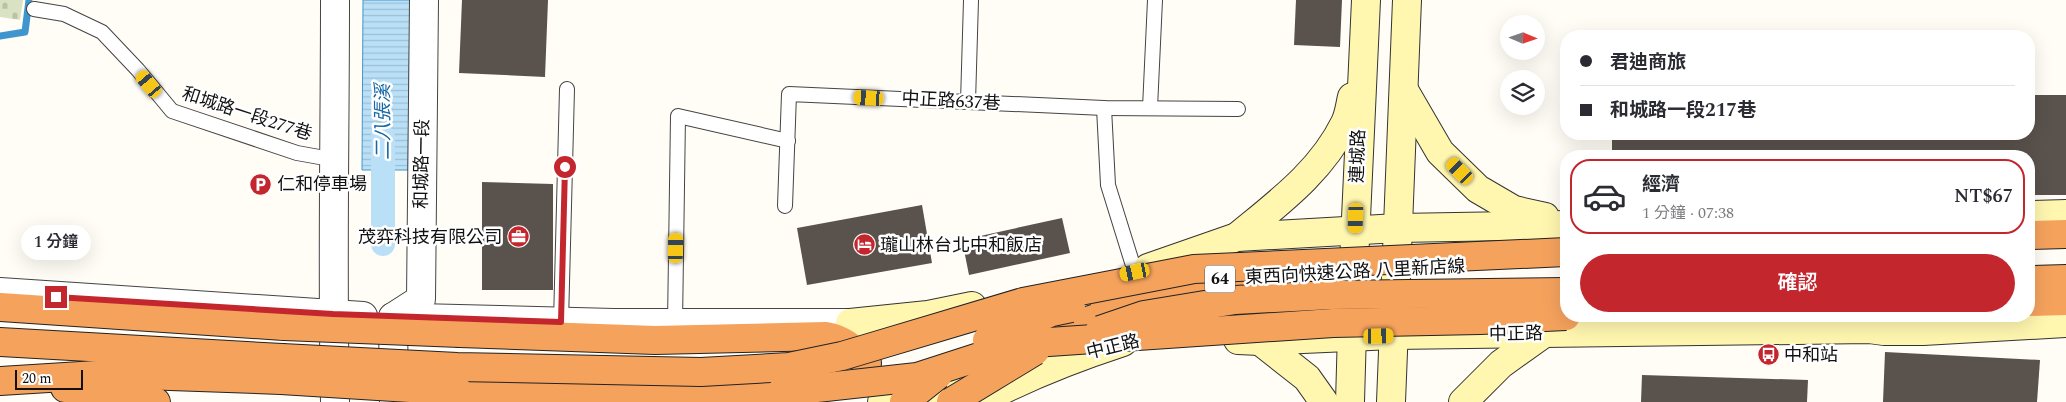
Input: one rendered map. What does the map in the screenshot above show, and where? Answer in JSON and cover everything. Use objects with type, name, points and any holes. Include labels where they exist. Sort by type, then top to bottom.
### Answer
[{"type":"highway","points":[[2035,235],[2066,234]]},
{"type":"highway","points":[[0,342],[458,367],[701,372],[789,367],[842,356],[1023,302],[1194,269],[1560,252]]},
{"type":"highway","points":[[2035,252],[2066,252]]},
{"type":"highway","name":"東西向快速公路 八里新店線","points":[[889,402],[986,340],[1052,312],[1136,293],[1217,280],[1334,269],[1560,264]]},
{"type":"highway","points":[[2035,271],[2066,271]]},
{"type":"highway","points":[[2035,280],[2066,279]]},
{"type":"highway","points":[[6,380],[113,374],[291,381],[580,398],[694,398],[781,392],[917,377],[1126,308],[1179,297],[1306,285],[1560,280]]},
{"type":"highway","points":[[1023,302],[1126,300],[1209,287],[1276,281],[1306,285]]},
{"type":"highway","name":"東西向快速公路 八里新店線","points":[[951,402],[1033,352],[1144,315],[1235,300],[1341,295],[1560,292]]},
{"type":"highway","points":[[2035,302],[2066,301]]},
{"type":"highway","points":[[0,307],[284,326],[655,340],[826,336],[838,338],[847,343],[867,363]]},
{"type":"highway","points":[[1019,344],[1333,323],[1560,316]]},
{"type":"highway","points":[[762,337],[850,323]]},
{"type":"highway","points":[[6,380],[156,402]]},
{"type":"main road","name":"連城路","points":[[1350,402],[1355,230],[1366,0]]},
{"type":"main road","points":[[1391,402],[1407,0]]},
{"type":"main road","points":[[1237,237],[1300,184],[1326,156],[1346,122],[1362,59]]},
{"type":"main road","points":[[1404,90],[1440,152],[1478,189],[1514,210],[1560,220]]},
{"type":"main road","points":[[2035,215],[2066,214]]},
{"type":"main road","points":[[850,323],[928,315],[1135,272],[1175,260],[1237,237],[1398,228],[1560,225]]},
{"type":"main road","points":[[1354,262],[1442,258],[1487,226]]},
{"type":"main road","points":[[820,402],[928,315]]},
{"type":"main road","points":[[1163,337],[1201,327],[1284,315],[1352,324]]},
{"type":"main road","name":"中正路","points":[[980,402],[1009,386],[1068,359],[1127,341],[1163,337],[1260,341],[1352,324],[1394,322],[1543,334],[1869,329],[1923,331],[2066,323]]},
{"type":"main road","points":[[1463,402],[1500,364],[1543,334]]},
{"type":"main road","points":[[1260,341],[1306,378],[1324,402]]},
{"type":"main road","points":[[867,363],[889,402],[1009,386]]},
{"type":"street","points":[[335,0],[336,160],[333,314],[335,402]]},
{"type":"street","name":"和城路一段","points":[[392,317],[421,299],[424,0]]},
{"type":"street","points":[[0,292],[392,317],[675,324],[850,323]]},
{"type":"street","points":[[392,317],[394,402]]},
{"type":"lane","points":[[968,102],[971,0]]},
{"type":"lane","points":[[1150,108],[1155,0]]},
{"type":"lane","name":"和城路一段277巷","points":[[34,9],[64,14],[102,32],[138,70],[172,111],[297,153],[336,160]]},
{"type":"lane","points":[[561,322],[567,89]]},
{"type":"lane","name":"中正路637巷","points":[[785,206],[789,94],[1104,108],[1238,109]]},
{"type":"lane","points":[[1104,108],[1108,185],[1135,272]]},
{"type":"lane","points":[[675,324],[678,116],[788,142]]},
{"type":"green space","points":[[0,0],[23,0],[20,20],[0,17]]},
{"type":"water","points":[[363,0],[410,0],[408,170],[362,170]]},
{"type":"building","points":[[462,0],[548,0],[545,77],[459,73]]},
{"type":"building","points":[[1296,0],[1342,0],[1340,47],[1294,45]]},
{"type":"building","points":[[2035,95],[2066,95],[2066,195],[2035,195],[2035,150],[1612,150],[1612,140],[2035,140]]},
{"type":"building","name":"茂弈科技有限公司","points":[[482,182],[553,184],[553,290],[482,290]]},
{"type":"building","name":"瓏山林台北中和飯店","points":[[922,205],[932,263],[807,285],[797,228]]},
{"type":"building","points":[[1062,218],[1070,253],[969,275],[962,240]]},
{"type":"building","points":[[1885,352],[2040,360],[2037,402],[1883,402]]},
{"type":"building","points":[[1642,375],[1808,380],[1807,402],[1641,402]]},
{"type":"waterway","points":[[0,36],[25,32],[29,0]]},
{"type":"waterway","name":"二八張溪","points":[[383,137],[383,244]]},
{"type":"place","name":"仁和停車場","points":[[261,184]]},
{"type":"place","name":"茂弈科技有限公司","points":[[518,237]]},
{"type":"place","name":"瓏山林台北中和飯店","points":[[864,245]]},
{"type":"place","name":"中和站","points":[[1768,355]]},
{"type":"route","points":[[56,297],[392,317],[561,322],[565,167]]}]
